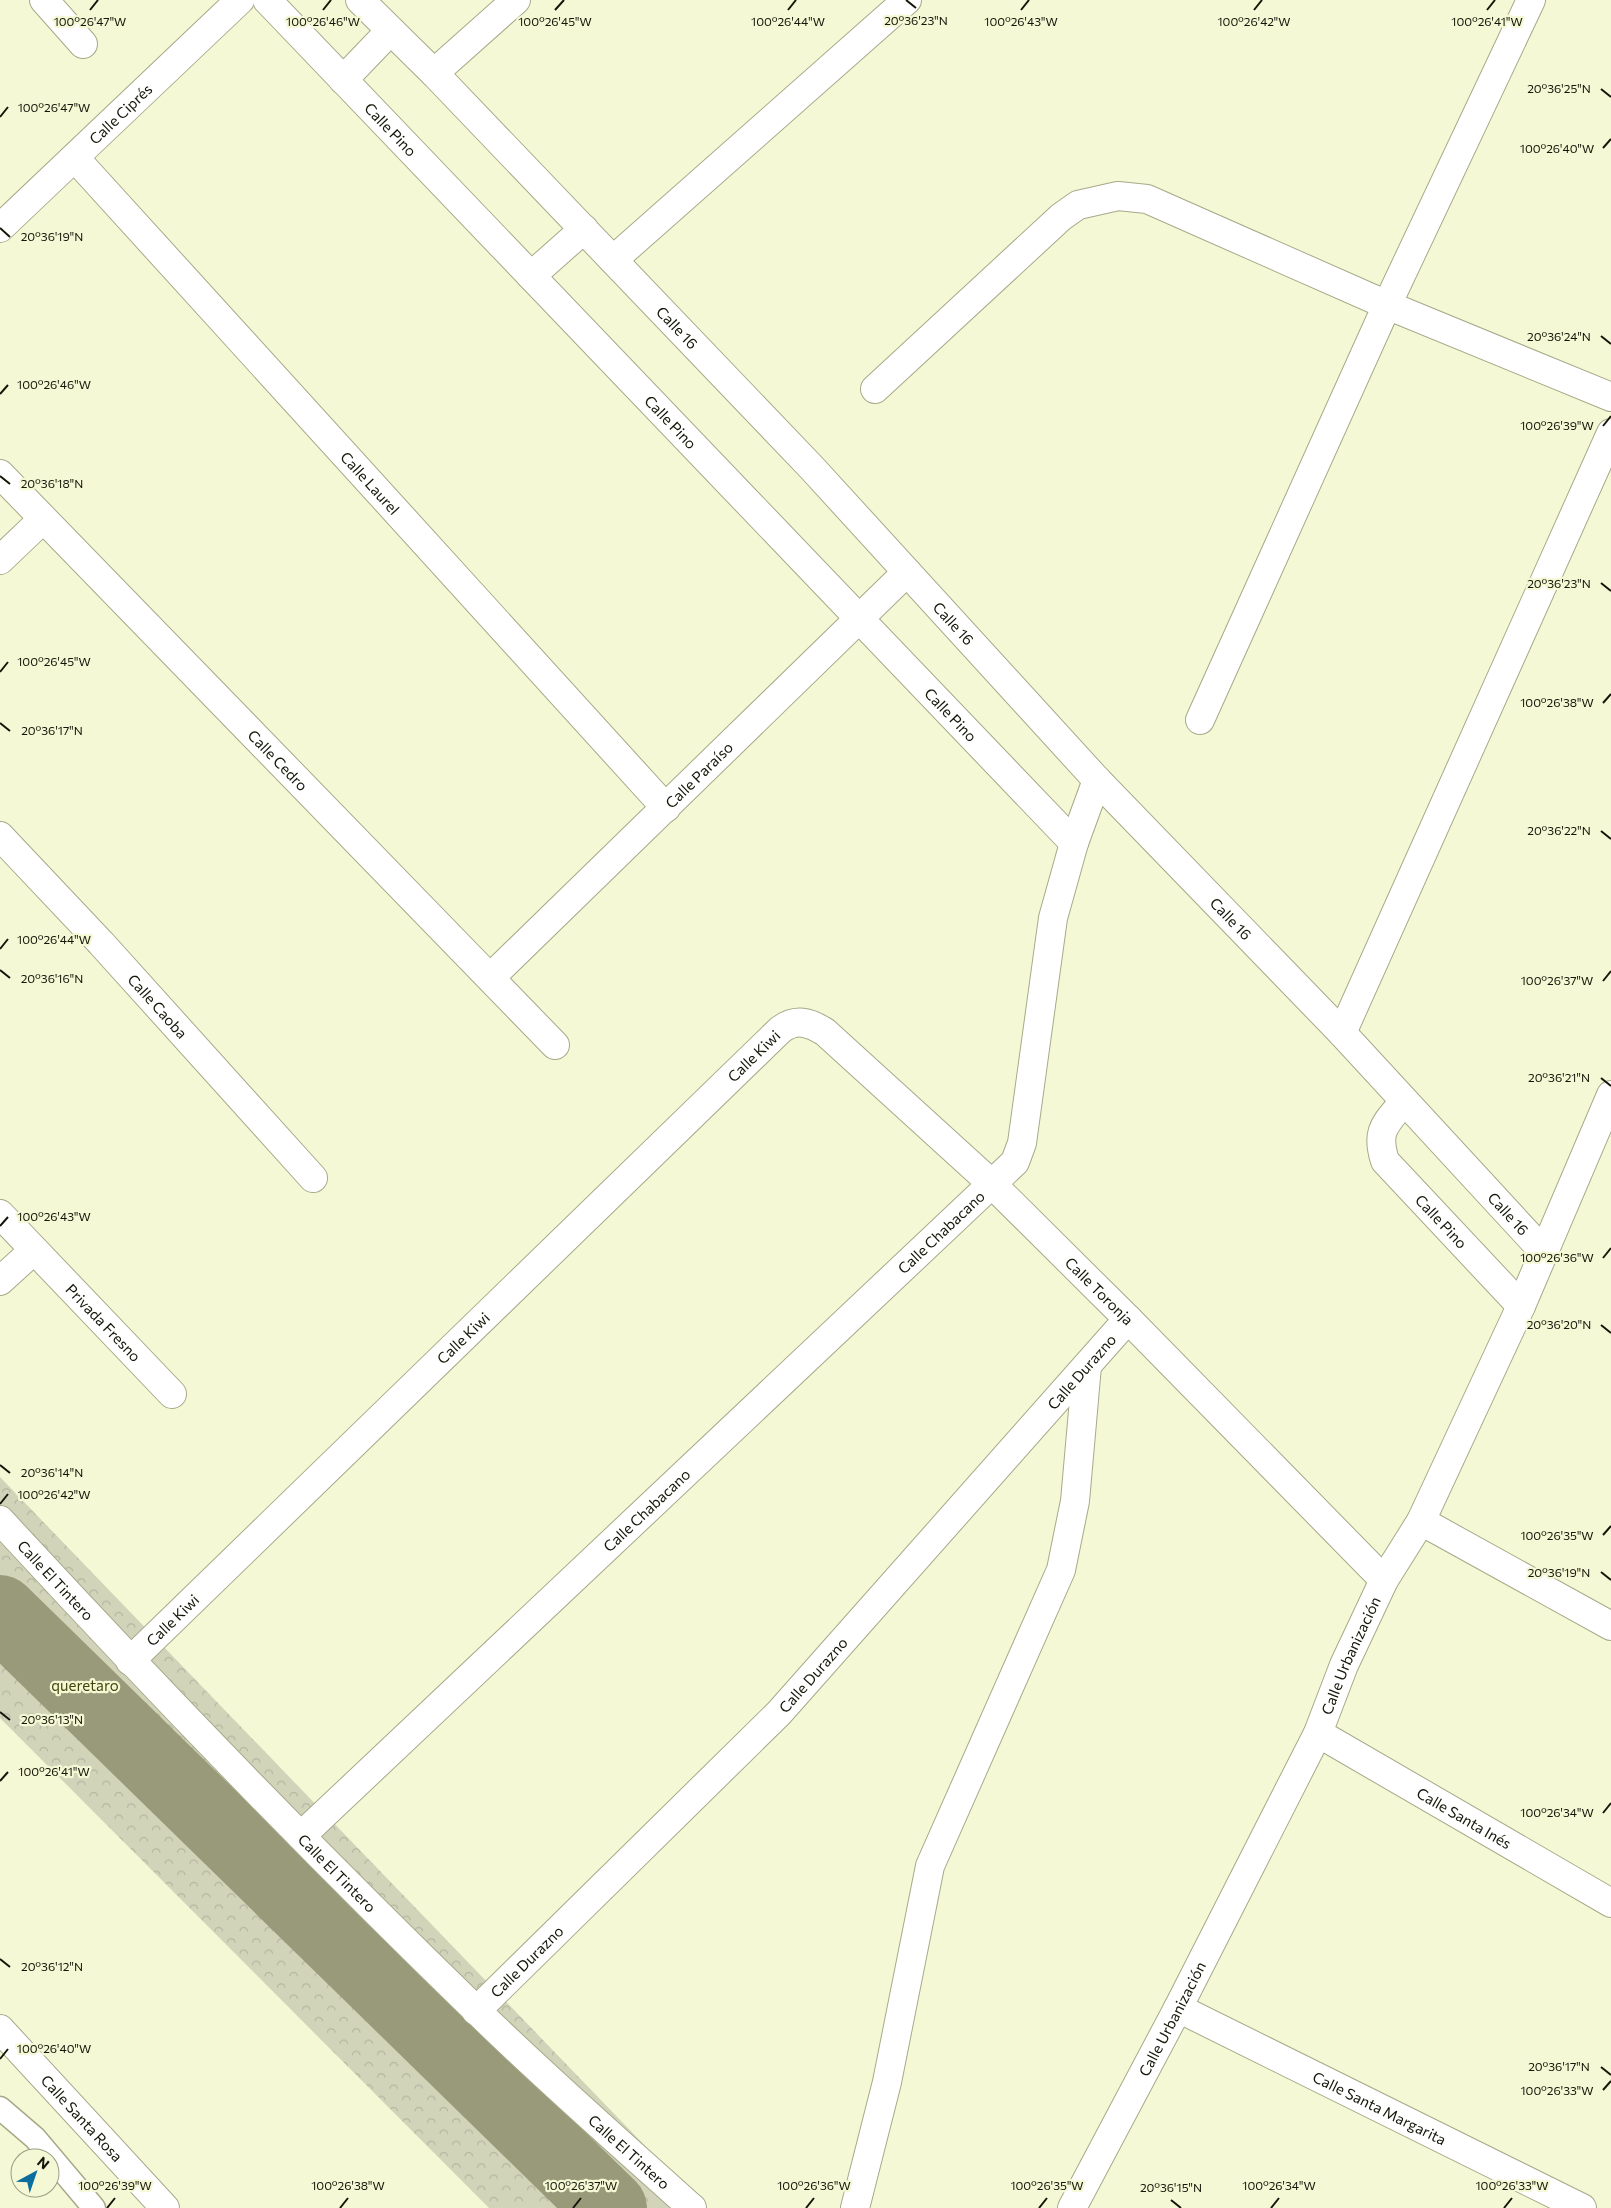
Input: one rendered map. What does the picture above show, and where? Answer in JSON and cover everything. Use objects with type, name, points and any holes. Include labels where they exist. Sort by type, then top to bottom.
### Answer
[{"type":"street","points":[[44,0],[83,44]]},
{"type":"street","name":"Calle Ciprés","points":[[0,228],[240,0]]},
{"type":"street","name":"Calle Pino","points":[[267,0],[1074,844]]},
{"type":"street","name":"Calle 16","points":[[360,0],[434,73],[812,468],[1097,780],[1342,1032],[1544,1252]]},
{"type":"street","points":[[434,73],[516,0]]},
{"type":"street","points":[[613,260],[907,0]]},
{"type":"street","points":[[1200,720],[1387,305],[1531,0]]},
{"type":"street","points":[[343,80],[390,31]]},
{"type":"street","name":"Calle Laurel","points":[[75,158],[666,808]]},
{"type":"street","points":[[875,389],[1061,217],[1078,205],[1118,196],[1147,200],[1387,305],[1611,397]]},
{"type":"street","points":[[531,276],[584,229]]},
{"type":"street","points":[[1342,1032],[1611,433]]},
{"type":"street","name":"Calle Cedro","points":[[0,474],[491,977],[555,1045]]},
{"type":"street","points":[[0,560],[43,519]]},
{"type":"street","name":"Calle Paraíso","points":[[491,977],[907,572]]},
{"type":"street","name":"Calle Chabacano","points":[[301,1836],[1015,1162],[1022,1143],[1053,918],[1074,844],[1097,780]]},
{"type":"street","name":"Calle Caoba","points":[[0,836],[101,943],[313,1178]]},
{"type":"street","name":"Calle Toronja","points":[[800,1021],[814,1025],[825,1032],[992,1184],[1128,1319],[1384,1580]]},
{"type":"street","name":"Calle Kiwi","points":[[130,1661],[780,1030],[788,1024],[800,1021]]},
{"type":"street","name":"Calle Urbanización","points":[[1081,2205],[1178,2008],[1318,1733],[1344,1665],[1384,1580],[1421,1521],[1521,1306],[1611,1095]]},
{"type":"street","name":"Calle Pino","points":[[1404,1101],[1383,1129],[1380,1144],[1385,1161],[1521,1306]]},
{"type":"street","name":"Privada Fresno","points":[[0,1214],[172,1394]]},
{"type":"street","points":[[0,1281],[34,1250]]},
{"type":"street","name":"Calle Durazno","points":[[476,2011],[779,1713],[1128,1319]]},
{"type":"street","points":[[855,2208],[887,2082],[930,1866],[1061,1570],[1075,1501],[1087,1366]]},
{"type":"street","name":"Calle El Tintero","points":[[0,1520],[130,1661],[476,2011],[692,2208]]},
{"type":"street","points":[[1421,1521],[1611,1626]]},
{"type":"street","name":"Calle Santa Inés","points":[[1318,1733],[1611,1903]]},
{"type":"street","name":"Calle Santa Margarita","points":[[1178,2008],[1582,2208]]},
{"type":"street","name":"Calle Santa Rosa","points":[[0,2029],[165,2208]]},
{"type":"lane","points":[[0,2108],[35,2138],[94,2208]]},
{"type":"green space","name":"queretaro","points":[[0,1477],[705,2208],[489,2208],[0,1718]]},
{"type":"waterway","points":[[0,1612],[610,2208]]}]
